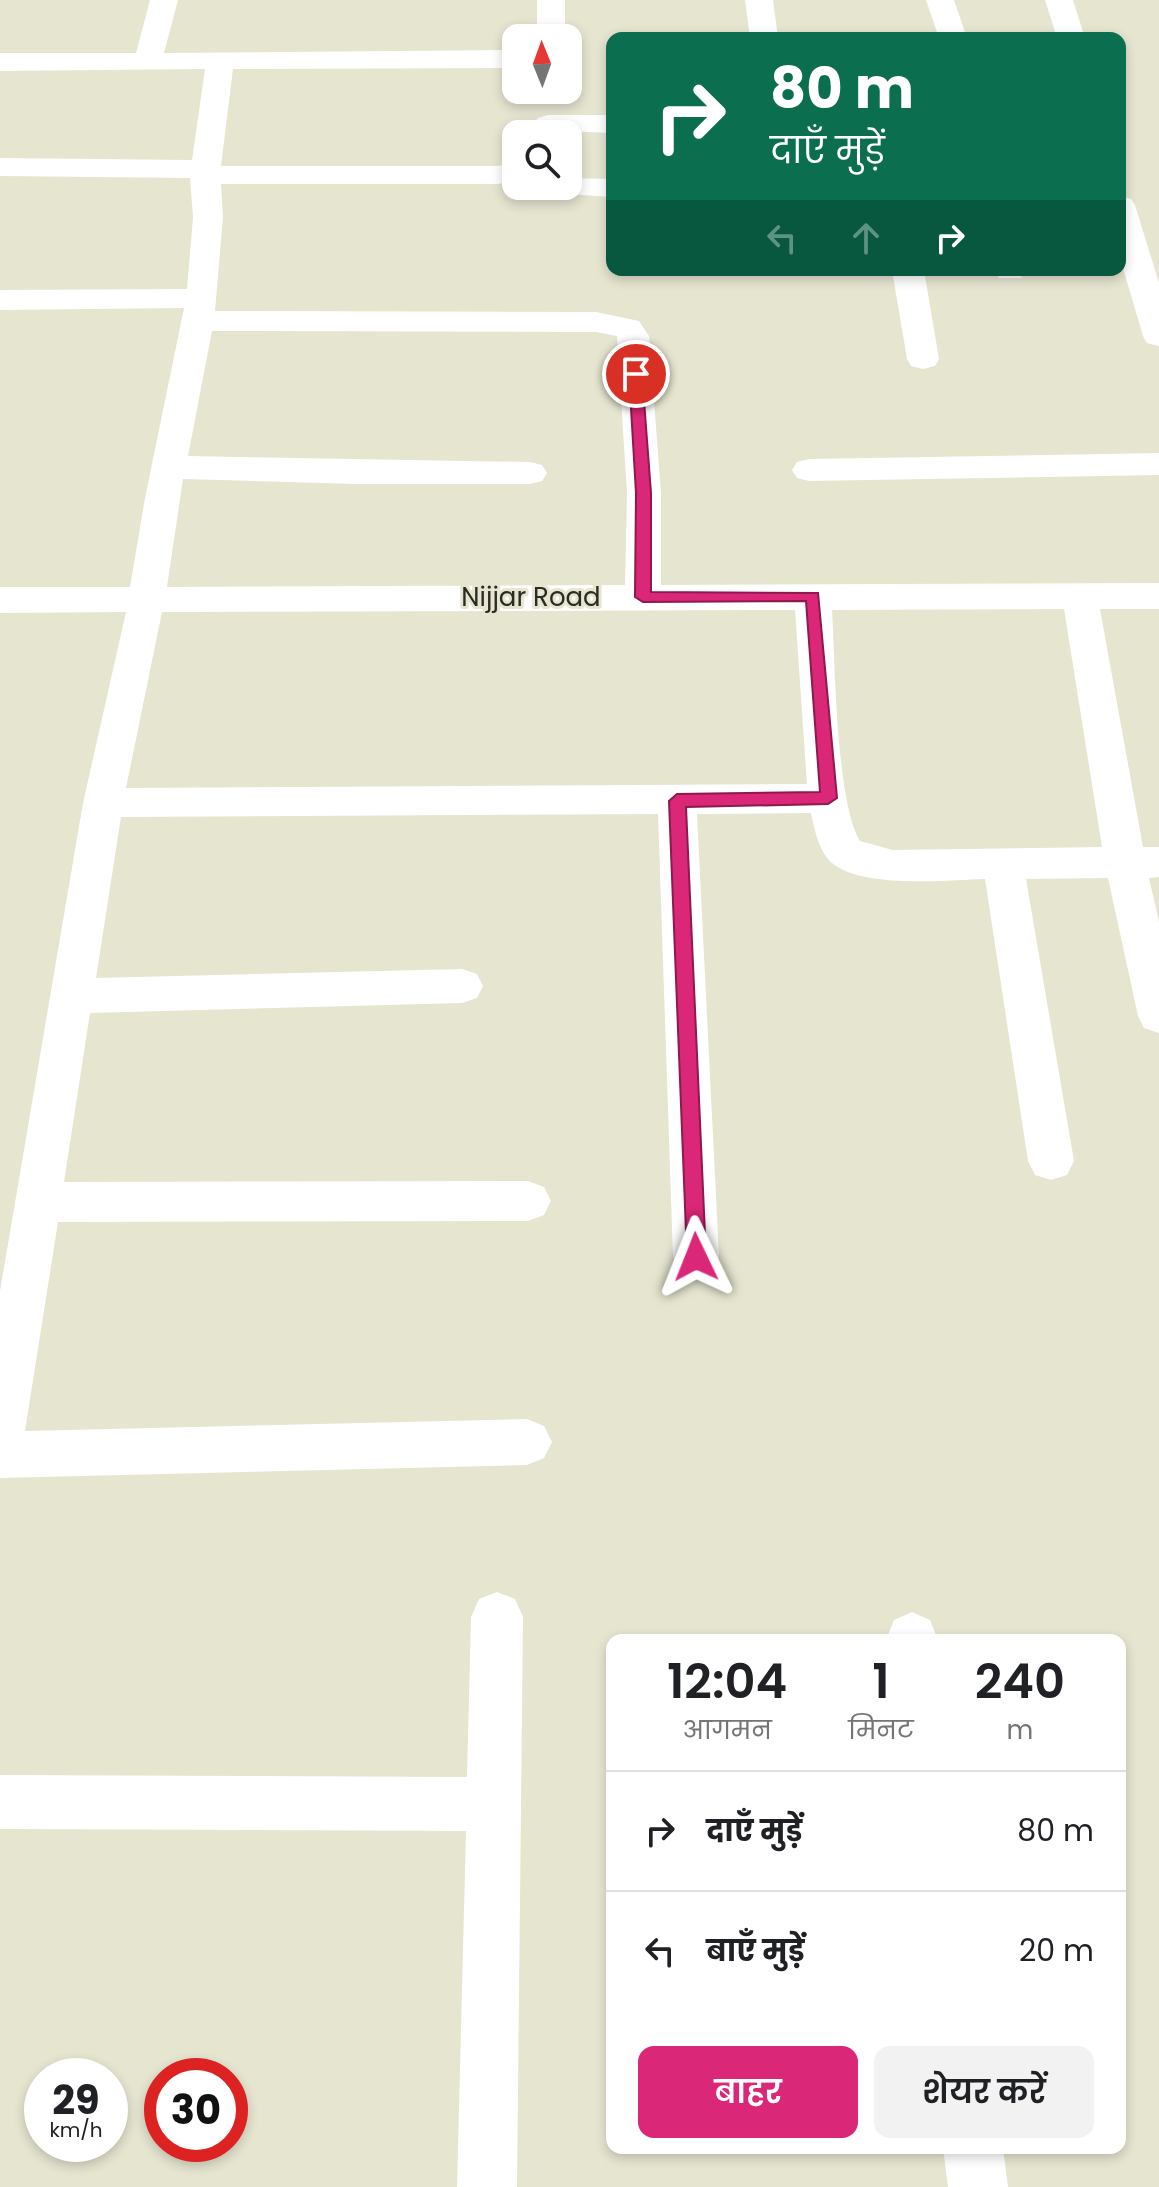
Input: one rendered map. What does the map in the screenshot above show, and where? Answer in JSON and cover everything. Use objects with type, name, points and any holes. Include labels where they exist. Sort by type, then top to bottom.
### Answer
[{"type":"street","points":[[148,61],[164,0]]},
{"type":"street","points":[[551,0],[551,24]]},
{"type":"street","points":[[759,0],[763,32]]},
{"type":"street","points":[[940,0],[951,32]]},
{"type":"street","points":[[1059,0],[1069,32]]},
{"type":"street","points":[[0,62],[502,59]]},
{"type":"street","points":[[0,1435],[6,1346],[38,1202],[103,803],[147,598],[199,310],[208,217],[205,173],[220,61]]},
{"type":"street","points":[[582,122],[606,124]]},
{"type":"street","points":[[0,167],[179,167],[228,176],[502,172]]},
{"type":"street","points":[[582,187],[606,188]]},
{"type":"street","points":[[1126,227],[1159,336]]},
{"type":"street","points":[[909,276],[923,359]]},
{"type":"street","points":[[0,300],[199,310],[596,322],[628,328],[633,336],[639,396],[643,597]]},
{"type":"street","points":[[809,470],[1159,464]]},
{"type":"street","points":[[169,467],[328,473],[530,473]]},
{"type":"street","points":[[813,596],[828,798],[835,834],[843,850],[864,860],[893,865],[1142,862]]},
{"type":"street","points":[[1080,596],[1142,862],[1159,1016]]},
{"type":"street","name":"Nijjar Road","points":[[0,600],[1159,596]]},
{"type":"street","points":[[103,803],[476,797],[677,801],[828,798]]},
{"type":"street","points":[[677,801],[696,1257]]},
{"type":"street","points":[[1003,862],[1051,1161]]},
{"type":"street","points":[[70,996],[462,986]]},
{"type":"street","points":[[38,1202],[528,1201]]},
{"type":"street","points":[[0,1455],[527,1442]]},
{"type":"street","points":[[487,2187],[497,1617]]},
{"type":"street","points":[[0,1802],[494,1804]]},
{"type":"street","points":[[974,2154],[978,2187]]},
{"type":"route","points":[[636,374],[644,493],[643,597],[813,596],[828,798],[677,801],[696,1257]]}]
